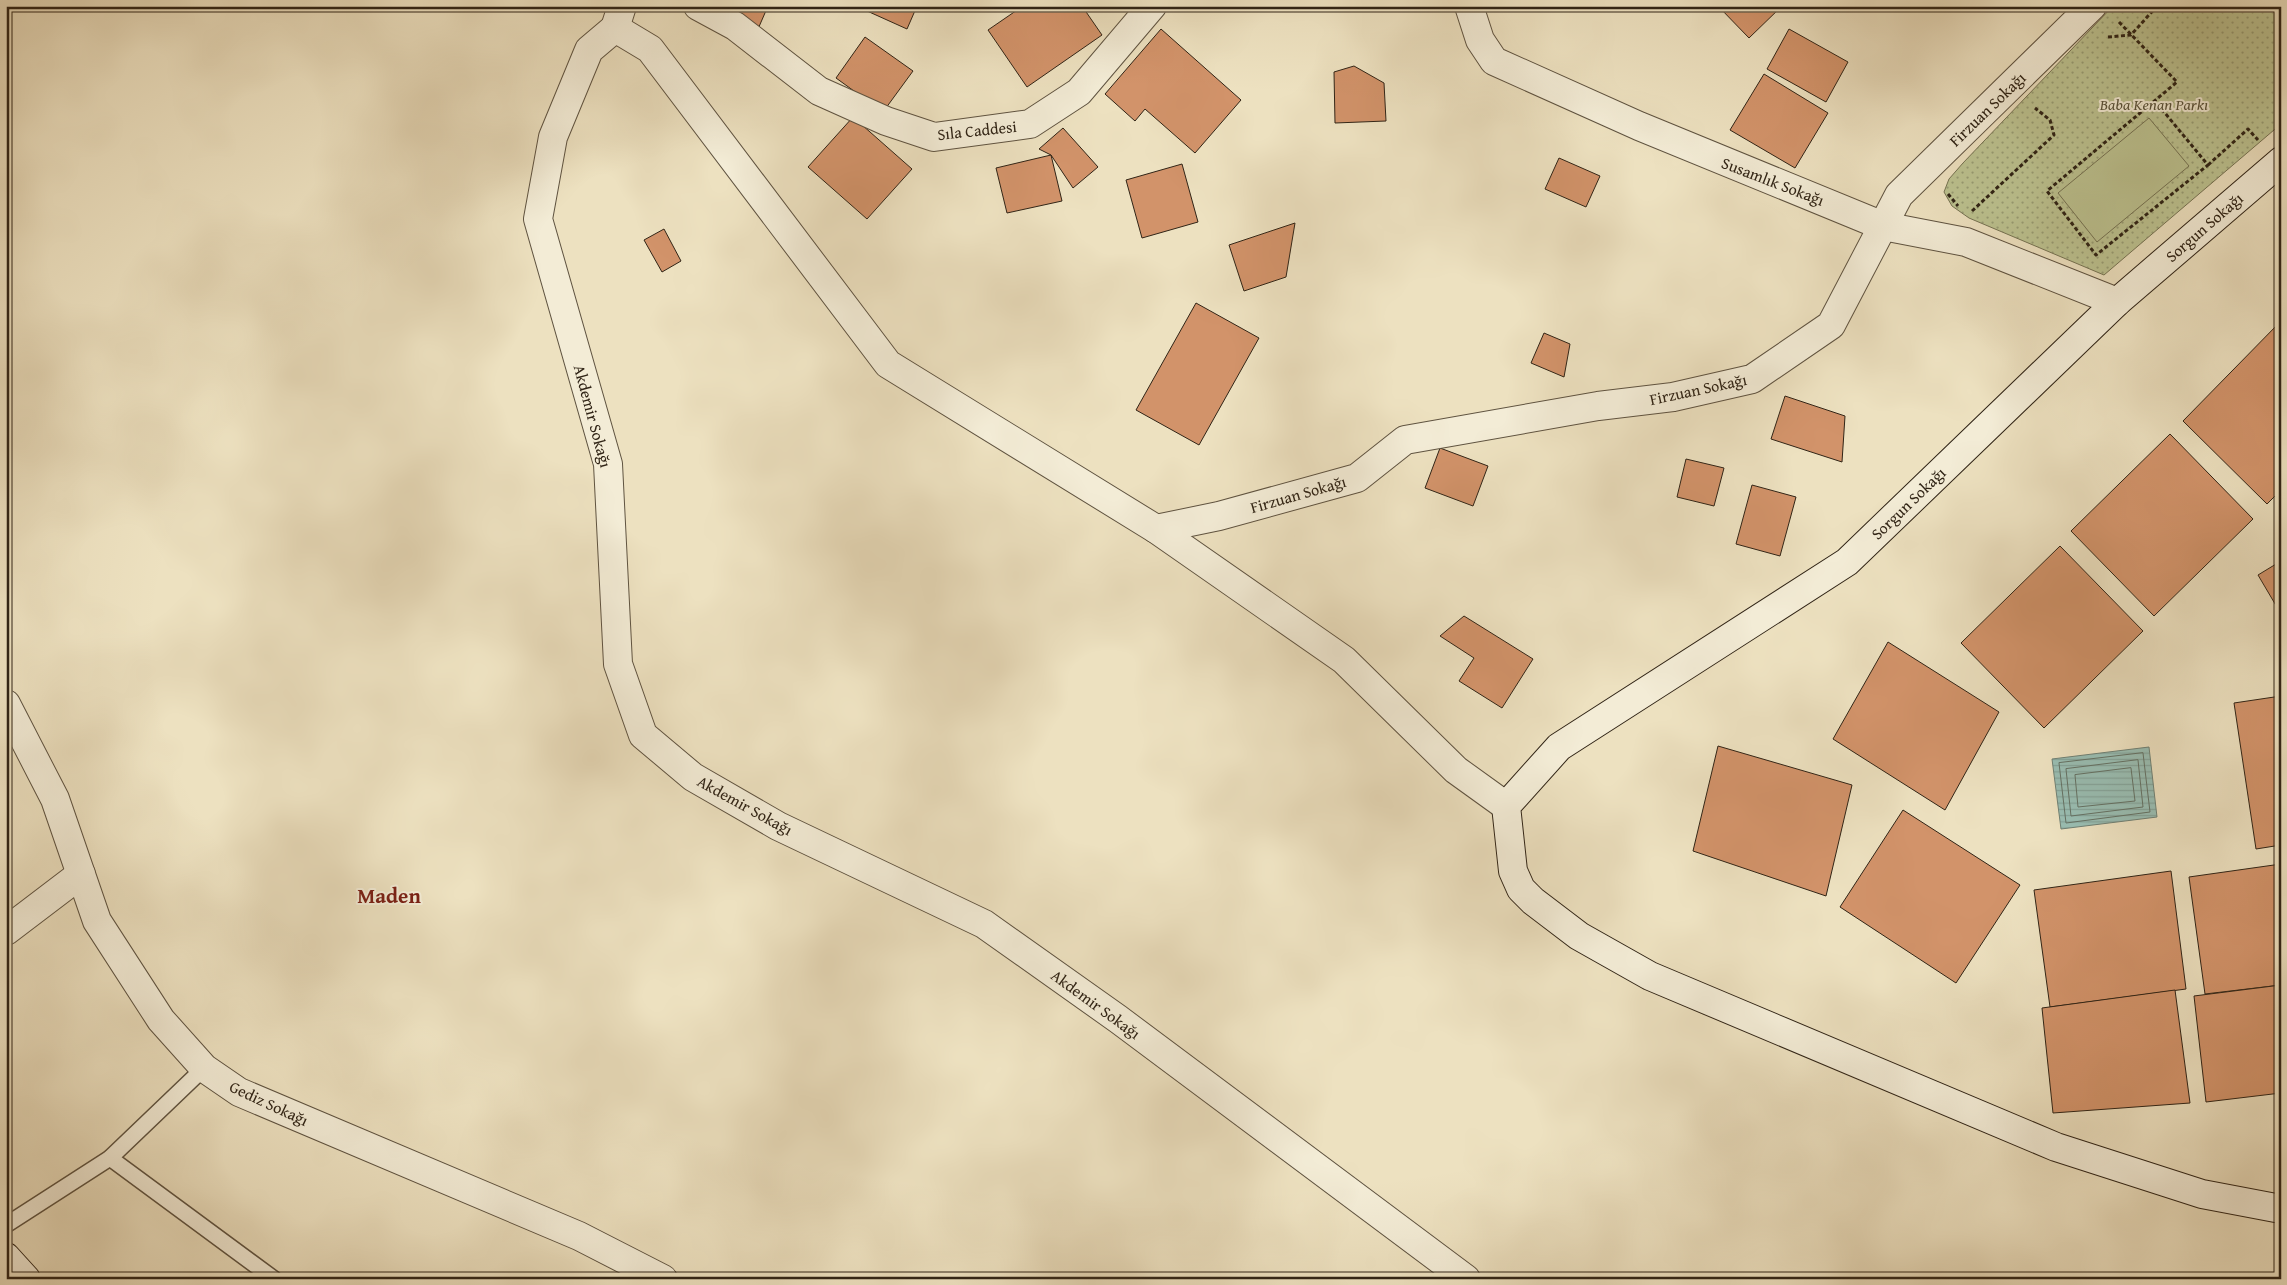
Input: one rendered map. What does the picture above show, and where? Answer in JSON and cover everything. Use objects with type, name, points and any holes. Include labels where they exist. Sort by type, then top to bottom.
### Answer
[{"type":"street","name":"Sıla Caddesi","points":[[698,6],[735,26],[819,91],[886,121],[934,137],[1030,124],[1079,92],[1152,6]]},
{"type":"street","name":"Susamlık Sokağı","points":[[1468,6],[1480,40],[1494,61],[1639,126],[1883,226],[1966,242],[2117,302]]},
{"type":"street","name":"Firzuan Sokağı","points":[[1156,529],[1219,516],[1357,478],[1405,440],[1598,406],[1673,397],[1752,379],[1831,325],[1899,195],[2092,6]]},
{"type":"street","points":[[619,17],[650,49],[888,364],[1156,529],[1344,660],[1456,770],[1506,806],[1513,871],[1521,889],[1533,901],[1579,936],[1650,976],[2056,1147],[2202,1194],[2281,1210]]},
{"type":"street","name":"Akdemir Sokağı","points":[[619,17],[589,50],[557,128],[538,219],[608,464],[618,664],[643,735],[693,776],[778,826],[984,924],[1118,1019],[1466,1279]]},
{"type":"street","name":"Sorgun Sokağı","points":[[1506,806],[1560,747],[1848,562],[2117,302],[2280,166]]},
{"type":"street","name":"Gediz Sokağı","points":[[6,704],[55,798],[97,921],[161,1020],[204,1068],[239,1092],[579,1236],[664,1279]]},
{"type":"street","points":[[6,931],[81,874]]},
{"type":"street","points":[[6,1257],[26,1279]]},
{"type":"lane","points":[[6,1225],[110,1158],[204,1068]]},
{"type":"lane","points":[[110,1158],[274,1279]]},
{"type":"path","points":[[2131,35],[2177,82],[2048,191],[2096,255],[2208,165],[2248,129],[2280,166]]},
{"type":"path","points":[[2155,101],[2208,165]]},
{"type":"path","points":[[1949,185],[1947,192],[1955,204],[1971,212],[2054,135],[2050,120],[2036,108],[2029,108]]},
{"type":"green space","name":"Baba Kenan Parkı","points":[[2113,6],[2281,6],[2281,124],[2104,275],[1969,218],[1952,206],[1944,192],[1949,179],[1963,163]]},
{"type":"green space","points":[[2149,118],[2189,166],[2097,242],[2058,193]]},
{"type":"water","points":[[2149,747],[2157,817],[2061,829],[2052,759]]},
{"type":"building","points":[[708,6],[768,6],[758,29]]},
{"type":"building","points":[[856,6],[917,6],[907,29]]},
{"type":"building","points":[[1023,6],[1082,6],[1102,35],[1027,87],[988,30]]},
{"type":"building","points":[[1718,6],[1782,6],[1749,38]]},
{"type":"building","points":[[1161,29],[1241,100],[1195,153],[1145,109],[1135,121],[1105,94]]},
{"type":"building","points":[[1789,29],[1848,62],[1826,102],[1767,69]]},
{"type":"building","points":[[865,37],[913,71],[883,112],[836,78]]},
{"type":"building","points":[[1354,66],[1384,83],[1386,121],[1335,123],[1334,72]]},
{"type":"building","points":[[1764,74],[1828,113],[1795,168],[1730,130]]},
{"type":"building","points":[[853,117],[912,169],[867,219],[808,167]]},
{"type":"building","points":[[1063,128],[1098,167],[1073,188],[1051,155],[1039,149]]},
{"type":"building","points":[[1051,155],[1062,201],[1007,213],[996,168]]},
{"type":"building","points":[[1559,158],[1600,176],[1586,207],[1545,189]]},
{"type":"building","points":[[1182,164],[1198,222],[1142,238],[1126,180]]},
{"type":"building","points":[[1295,223],[1286,277],[1244,291],[1229,245]]},
{"type":"building","points":[[664,229],[681,261],[662,272],[644,240]]},
{"type":"building","points":[[1196,303],[1259,338],[1199,445],[1136,410]]},
{"type":"building","points":[[2280,322],[2281,490],[2267,504],[2183,421]]},
{"type":"building","points":[[1544,333],[1570,344],[1564,377],[1531,363]]},
{"type":"building","points":[[1785,396],[1845,416],[1842,462],[1771,439]]},
{"type":"building","points":[[2170,434],[2253,519],[2154,616],[2071,531]]},
{"type":"building","points":[[1440,448],[1488,466],[1473,506],[1425,488]]},
{"type":"building","points":[[1686,459],[1724,468],[1714,506],[1677,497]]},
{"type":"building","points":[[1752,485],[1796,497],[1780,556],[1736,544]]},
{"type":"building","points":[[2060,546],[2143,631],[2044,728],[1961,643]]},
{"type":"building","points":[[2281,561],[2281,614],[2258,575]]},
{"type":"building","points":[[1464,616],[1533,659],[1502,708],[1459,681],[1474,658],[1440,636]]},
{"type":"building","points":[[1888,642],[1999,712],[1945,810],[1833,739]]},
{"type":"building","points":[[2281,696],[2281,845],[2256,849],[2234,703]]},
{"type":"building","points":[[1718,746],[1852,785],[1826,896],[1693,851]]},
{"type":"building","points":[[1903,810],[2020,885],[1956,983],[1840,907]]},
{"type":"building","points":[[2281,864],[2281,985],[2205,994],[2189,877]]},
{"type":"building","points":[[2171,871],[2186,989],[2050,1007],[2034,890]]},
{"type":"building","points":[[2281,985],[2281,1093],[2206,1102],[2194,996]]},
{"type":"building","points":[[2175,990],[2190,1103],[2053,1113],[2042,1008]]},
{"type":"district","name":"Maden","points":[[389,895]]}]
